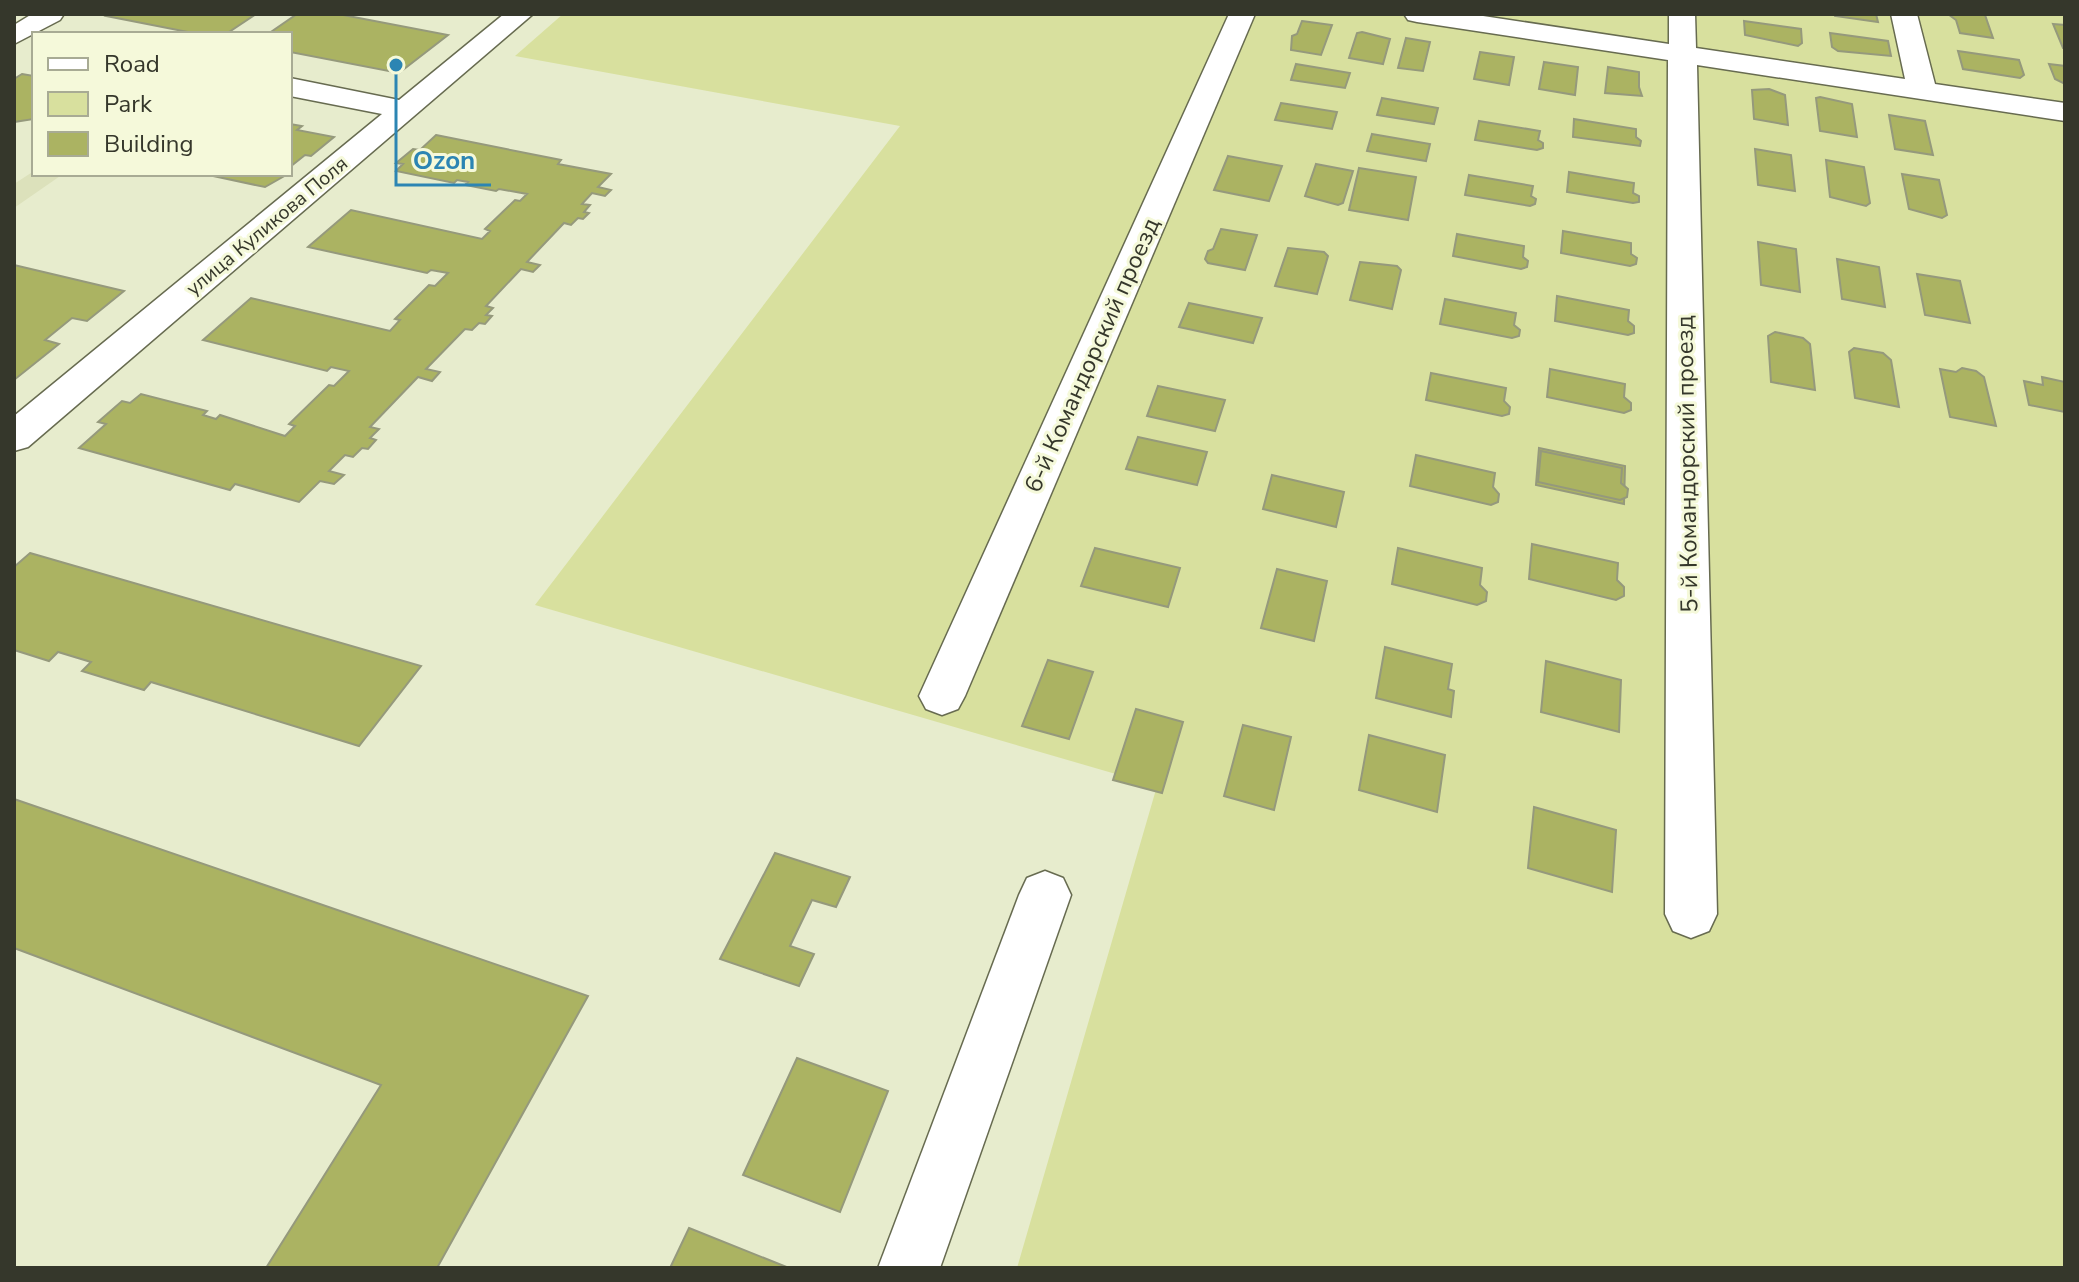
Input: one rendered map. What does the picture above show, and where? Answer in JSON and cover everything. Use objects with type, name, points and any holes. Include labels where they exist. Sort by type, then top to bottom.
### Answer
[{"type":"street","points":[[14,35],[51,14]]},
{"type":"street","name":"улица Куликова Поля","points":[[14,437],[520,14]]},
{"type":"street","name":"6-й Командорский проезд","points":[[942,696],[1242,14]]},
{"type":"street","points":[[1417,14],[2065,112]]},
{"type":"street","name":"5-й Командорский проезд","points":[[1682,14],[1691,914]]},
{"type":"street","points":[[1904,14],[1922,90]]},
{"type":"street","points":[[292,87],[407,110]]},
{"type":"street","points":[[909,1268],[1045,895]]},
{"type":"shaded area","points":[[32,172],[32,176],[60,176],[14,208],[14,184]]},
{"type":"green space","points":[[563,14],[2065,14],[2065,1268],[1017,1268],[1157,786],[535,605],[900,126],[515,56]]},
{"type":"building","points":[[256,14],[229,32],[188,32],[106,16]]},
{"type":"building","points":[[297,14],[338,14],[448,35],[399,73],[292,52],[292,32],[271,32]]},
{"type":"building","points":[[1876,14],[1878,22],[1835,16]]},
{"type":"building","points":[[1948,14],[1985,15],[1993,38],[1960,33],[1956,20]]},
{"type":"building","points":[[1302,21],[1332,25],[1321,55],[1291,50],[1292,36],[1297,34]]},
{"type":"building","points":[[1744,21],[1801,29],[1802,43],[1798,46],[1745,35]]},
{"type":"building","points":[[2053,24],[2065,25],[2065,48],[2063,48]]},
{"type":"building","points":[[1357,33],[1390,39],[1383,64],[1349,58]]},
{"type":"building","points":[[1830,33],[1888,41],[1891,56],[1838,51],[1832,47]]},
{"type":"building","points":[[1406,38],[1430,42],[1423,71],[1398,68]]},
{"type":"building","points":[[1958,51],[2019,60],[2024,75],[2020,78],[1963,69]]},
{"type":"building","points":[[1480,52],[1514,57],[1509,85],[1474,79]]},
{"type":"building","points":[[1544,62],[1578,67],[1575,95],[1539,89]]},
{"type":"building","points":[[1296,64],[1350,73],[1345,88],[1291,80]]},
{"type":"building","points":[[2049,64],[2065,66],[2065,84],[2055,79]]},
{"type":"building","points":[[1608,67],[1639,72],[1642,96],[1605,93]]},
{"type":"building","points":[[22,74],[32,76],[32,119],[14,122],[14,79]]},
{"type":"building","points":[[1769,89],[1785,95],[1788,125],[1754,119],[1752,90]]},
{"type":"building","points":[[1382,98],[1438,108],[1434,124],[1377,115]]},
{"type":"building","points":[[1816,98],[1852,104],[1857,137],[1820,131]]},
{"type":"building","points":[[1281,103],[1337,112],[1332,129],[1275,120]]},
{"type":"building","points":[[1889,115],[1925,121],[1933,155],[1895,149]]},
{"type":"building","points":[[1574,119],[1636,129],[1640,146],[1573,137]]},
{"type":"building","points":[[1479,121],[1540,131],[1538,140],[1543,143],[1543,148],[1537,150],[1475,140]]},
{"type":"building","points":[[292,124],[302,126],[297,130],[334,137],[311,156],[305,155],[292,165]]},
{"type":"building","points":[[1372,134],[1430,144],[1426,161],[1367,151]]},
{"type":"building","points":[[436,135],[561,160],[558,164],[611,174],[598,187],[611,190],[605,196],[592,193],[582,204],[590,205],[584,212],[589,213],[571,225],[564,223],[527,262],[540,265],[533,272],[521,269],[486,306],[493,308],[486,315],[492,316],[485,324],[479,323],[472,330],[465,329],[426,369],[440,372],[432,381],[418,377],[370,427],[379,429],[370,438],[376,440],[368,449],[362,448],[353,457],[345,455],[329,471],[344,475],[334,484],[320,481],[299,502],[235,484],[230,490],[79,448],[106,424],[98,422],[122,401],[130,403],[141,394],[207,411],[203,415],[216,419],[220,415],[285,436],[295,426],[289,424],[329,385],[334,386],[349,371],[331,367],[327,371],[203,340],[251,298],[390,331],[400,320],[395,319],[429,285],[435,286],[448,273],[431,270],[427,273],[308,247],[351,210],[482,239],[490,231],[485,229],[515,200],[520,201],[527,194],[496,191],[465,185],[468,182],[457,180],[454,183],[396,171],[403,164],[396,163],[413,149],[420,150]]},
{"type":"building","points":[[1755,149],[1791,155],[1795,191],[1758,185]]},
{"type":"building","points":[[1228,156],[1282,166],[1269,201],[1214,190]]},
{"type":"building","points":[[1826,160],[1864,167],[1870,203],[1866,206],[1830,197]]},
{"type":"building","points":[[1316,164],[1353,171],[1343,203],[1338,205],[1305,196]]},
{"type":"building","points":[[1359,168],[1416,177],[1408,220],[1349,210]]},
{"type":"building","points":[[1569,172],[1634,183],[1633,193],[1639,196],[1639,202],[1567,192]]},
{"type":"building","points":[[1902,174],[1939,180],[1947,215],[1942,218],[1909,209]]},
{"type":"building","points":[[1469,175],[1533,186],[1531,196],[1536,199],[1535,204],[1530,206],[1465,195]]},
{"type":"building","points":[[213,176],[284,176],[265,187]]},
{"type":"building","points":[[1221,229],[1257,235],[1245,270],[1208,263],[1205,259]]},
{"type":"building","points":[[1563,231],[1631,243],[1631,254],[1637,258],[1636,264],[1630,266],[1561,253]]},
{"type":"building","points":[[1457,234],[1524,246],[1523,257],[1528,261],[1527,267],[1521,269],[1453,256]]},
{"type":"building","points":[[1758,242],[1796,249],[1800,292],[1761,285]]},
{"type":"building","points":[[1288,248],[1324,252],[1328,256],[1317,294],[1275,286]]},
{"type":"building","points":[[1837,259],[1879,267],[1885,307],[1842,299]]},
{"type":"building","points":[[1360,262],[1397,266],[1401,270],[1392,309],[1350,300]]},
{"type":"building","points":[[14,265],[124,291],[87,321],[72,318],[45,340],[59,344],[14,380]]},
{"type":"building","points":[[1917,274],[1960,281],[1970,323],[1925,315]]},
{"type":"building","points":[[1557,296],[1629,310],[1628,321],[1634,326],[1634,333],[1628,335],[1555,321]]},
{"type":"building","points":[[1445,299],[1516,313],[1514,325],[1520,330],[1519,336],[1512,338],[1440,324]]},
{"type":"building","points":[[1189,303],[1262,318],[1253,343],[1179,327]]},
{"type":"building","points":[[1775,332],[1803,338],[1810,344],[1815,390],[1771,382],[1768,336]]},
{"type":"building","points":[[1854,348],[1883,353],[1891,360],[1899,407],[1855,398],[1849,352]]},
{"type":"building","points":[[1962,368],[1976,371],[1984,377],[1996,426],[1950,417],[1940,369],[1956,372]]},
{"type":"building","points":[[1550,369],[1625,384],[1624,397],[1631,403],[1631,410],[1624,413],[1547,397]]},
{"type":"building","points":[[1431,373],[1506,388],[1504,401],[1510,407],[1509,414],[1502,416],[1426,400]]},
{"type":"building","points":[[2042,377],[2065,382],[2065,412],[2029,405],[2024,381],[2043,385]]},
{"type":"building","points":[[1158,386],[1225,400],[1215,431],[1147,416]]},
{"type":"building","points":[[1138,437],[1207,452],[1197,485],[1126,469]]},
{"type":"building","points":[[1539,448],[1625,466],[1624,504],[1536,485]]},
{"type":"building","points":[[1541,451],[1622,468],[1621,483],[1628,489],[1627,497],[1620,500],[1538,482]]},
{"type":"building","points":[[1416,455],[1495,473],[1493,487],[1499,494],[1498,502],[1491,505],[1410,486]]},
{"type":"building","points":[[1272,475],[1344,492],[1336,527],[1263,509]]},
{"type":"building","points":[[1532,544],[1618,563],[1617,580],[1624,587],[1624,596],[1616,600],[1529,579]]},
{"type":"building","points":[[1095,548],[1180,568],[1168,607],[1081,586]]},
{"type":"building","points":[[1398,548],[1482,568],[1480,585],[1487,592],[1486,601],[1477,605],[1392,584]]},
{"type":"building","points":[[30,553],[421,666],[359,746],[151,682],[144,690],[82,671],[91,662],[58,652],[49,661],[14,650],[14,567]]},
{"type":"building","points":[[1277,569],[1327,581],[1314,641],[1261,628]]},
{"type":"building","points":[[1385,647],[1452,664],[1448,689],[1454,691],[1451,717],[1376,698]]},
{"type":"building","points":[[1048,660],[1093,672],[1069,739],[1022,726]]},
{"type":"building","points":[[1546,661],[1621,680],[1619,732],[1541,712]]},
{"type":"building","points":[[1136,709],[1183,722],[1162,793],[1113,780]]},
{"type":"building","points":[[1243,725],[1291,737],[1274,810],[1224,796]]},
{"type":"building","points":[[1369,735],[1445,755],[1437,812],[1359,790]]},
{"type":"building","points":[[14,799],[588,996],[437,1268],[266,1268],[381,1085],[14,948]]},
{"type":"building","points":[[1534,807],[1616,830],[1612,892],[1528,868]]},
{"type":"building","points":[[775,853],[850,877],[836,907],[812,900],[790,946],[814,954],[799,986],[720,959]]},
{"type":"building","points":[[797,1058],[888,1091],[840,1212],[743,1175]]},
{"type":"building","points":[[689,1228],[789,1268],[670,1268]]},
{"type":"place","name":"Ozon","points":[[396,65]]}]
